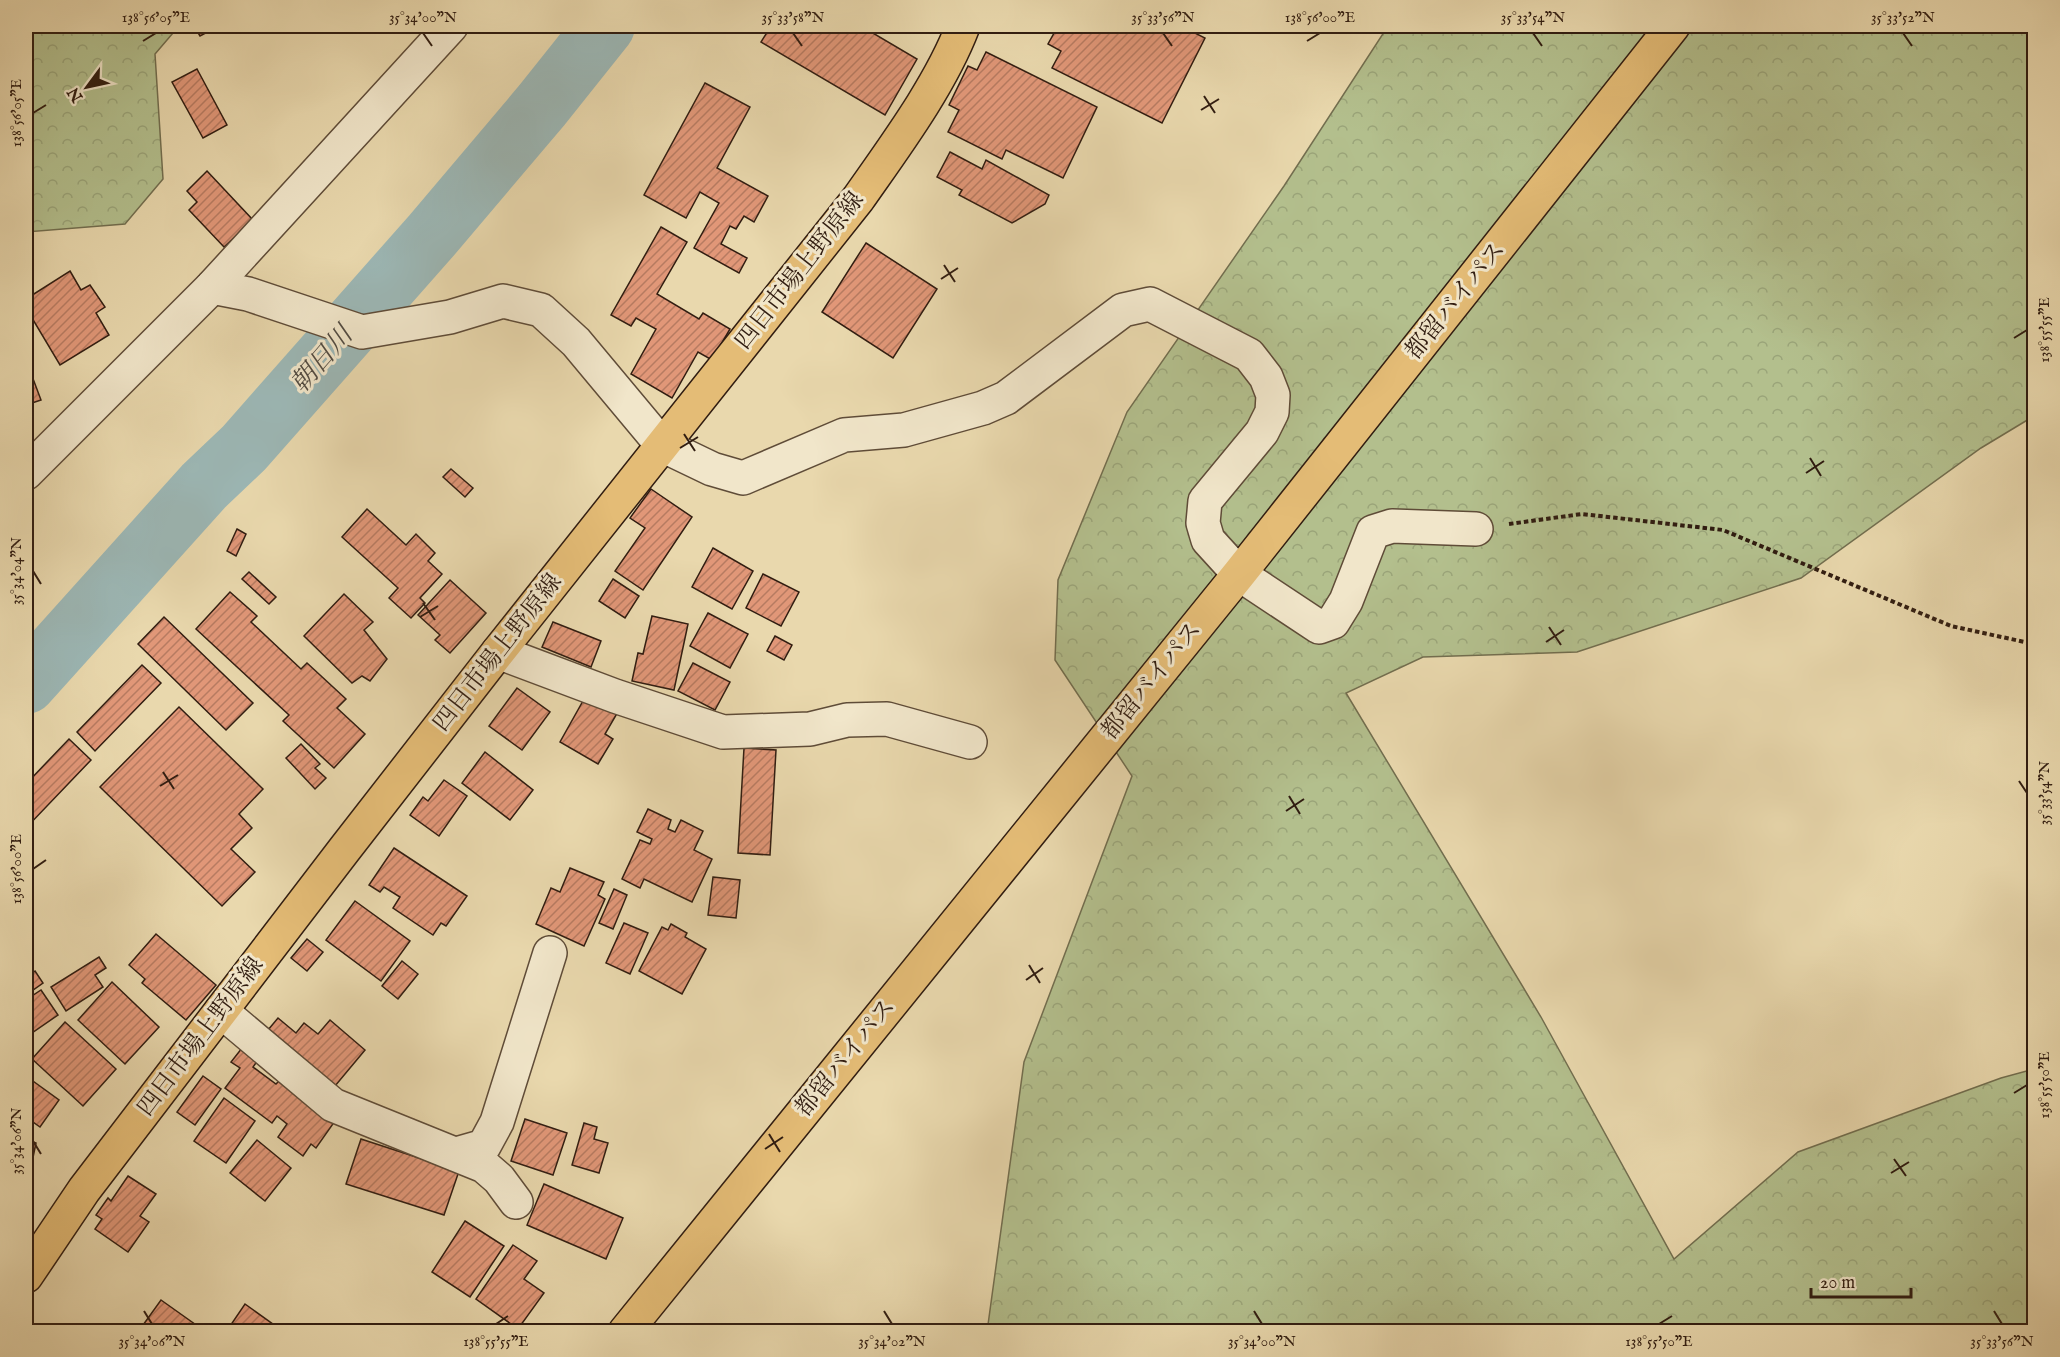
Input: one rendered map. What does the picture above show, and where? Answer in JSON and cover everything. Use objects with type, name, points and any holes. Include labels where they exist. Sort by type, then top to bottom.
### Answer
[{"type":"main road","name":"四日市場上野原線","points":[[26,1276],[84,1190],[498,652],[858,199],[912,121],[957,42],[963,26]]},
{"type":"main road","name":"都留バイパス","points":[[625,1332],[1239,574],[1673,26]]},
{"type":"street","points":[[26,473],[212,287],[451,26]]},
{"type":"street","points":[[212,287],[248,294],[362,332],[450,317],[503,301],[541,310],[576,342],[662,446],[712,469],[743,478],[844,435],[904,430],[983,408],[1006,398],[1123,310],[1150,304],[1249,355],[1266,377],[1273,395],[1272,412],[1262,432],[1206,501],[1203,523],[1208,540],[1239,574],[1319,627],[1333,622],[1346,601],[1373,532],[1392,526],[1476,529]]},
{"type":"street","points":[[498,652],[615,696],[723,732],[810,729],[846,720],[886,719],[970,742]]},
{"type":"street","points":[[456,1154],[484,1146],[497,1122],[550,953]]},
{"type":"street","points":[[221,1011],[333,1105],[484,1166],[499,1179],[516,1202]]},
{"type":"path","points":[[1476,529],[1582,513],[1723,530],[1951,626],[2034,644]]},
{"type":"green space","points":[[26,26],[179,26],[155,54],[163,179],[125,224],[26,232]]},
{"type":"green space","points":[[1388,26],[2034,26],[2034,416],[1981,448],[1801,578],[1577,652],[1423,657],[1346,693],[1541,1017],[1674,1259],[1798,1152],[2001,1078],[2034,1069],[2034,1331],[987,1332],[1024,1062],[1132,776],[1055,660],[1058,580],[1127,412],[1284,186]]},
{"type":"building","points":[[194,26],[217,26],[217,27],[200,36]]},
{"type":"building","points":[[771,26],[861,26],[917,59],[885,115],[761,42]]},
{"type":"building","points":[[1058,26],[1181,26],[1205,38],[1162,123],[1052,68],[1061,51],[1048,44]]},
{"type":"building","points":[[986,52],[1097,107],[1063,178],[1006,150],[1002,159],[948,132],[959,110],[949,105],[968,66],[977,70]]},
{"type":"building","points":[[197,69],[227,125],[203,138],[172,82]]},
{"type":"building","points":[[705,83],[750,107],[717,168],[768,196],[754,222],[744,216],[736,229],[730,226],[721,244],[747,258],[739,273],[694,248],[719,203],[700,192],[686,218],[644,195]]},
{"type":"building","points":[[950,152],[982,169],[986,160],[1049,195],[1045,204],[1012,223],[959,195],[962,190],[937,177]]},
{"type":"building","points":[[207,171],[253,220],[224,247],[189,210],[197,202],[187,191]]},
{"type":"building","points":[[661,227],[687,242],[657,294],[699,319],[703,313],[730,329],[712,360],[698,352],[672,398],[631,374],[656,329],[636,318],[631,326],[611,315]]},
{"type":"building","points":[[866,243],[937,289],[893,358],[822,312]]},
{"type":"building","points":[[70,271],[81,290],[90,285],[105,307],[96,313],[109,335],[60,365],[26,308],[26,299]]},
{"type":"building","points":[[26,360],[41,400],[26,405]]},
{"type":"building","points":[[451,469],[473,488],[465,497],[443,477]]},
{"type":"building","points":[[651,489],[692,517],[643,590],[615,571],[645,528],[630,518]]},
{"type":"building","points":[[367,509],[406,545],[416,534],[435,553],[428,561],[442,574],[420,598],[425,603],[411,618],[389,598],[398,588],[342,537]]},
{"type":"building","points":[[237,529],[246,534],[236,556],[227,551]]},
{"type":"building","points":[[713,548],[753,571],[732,609],[692,587]]},
{"type":"building","points":[[249,572],[276,597],[269,604],[242,579]]},
{"type":"building","points":[[763,574],[799,592],[781,626],[746,608]]},
{"type":"building","points":[[613,579],[639,596],[625,618],[599,601]]},
{"type":"building","points":[[450,580],[486,613],[450,653],[435,640],[440,635],[418,615]]},
{"type":"building","points":[[230,592],[257,616],[251,622],[301,669],[307,663],[346,699],[337,708],[365,734],[334,768],[283,721],[289,715],[196,629]]},
{"type":"building","points":[[344,594],[373,622],[364,630],[387,659],[370,681],[362,676],[352,683],[304,636]]},
{"type":"building","points":[[708,613],[748,634],[730,668],[690,646]]},
{"type":"building","points":[[652,616],[688,624],[674,690],[632,681],[638,653],[643,654]]},
{"type":"building","points":[[164,617],[253,703],[226,730],[138,644]]},
{"type":"building","points":[[553,622],[601,641],[591,667],[542,647]]},
{"type":"building","points":[[775,636],[792,645],[784,660],[767,651]]},
{"type":"building","points":[[693,663],[730,682],[715,710],[678,691]]},
{"type":"building","points":[[142,665],[161,683],[95,751],[77,732]]},
{"type":"building","points":[[517,688],[550,712],[522,750],[489,726]]},
{"type":"building","points":[[588,692],[619,710],[605,734],[613,739],[598,764],[560,742]]},
{"type":"building","points":[[179,707],[263,789],[239,814],[252,828],[231,849],[255,872],[222,906],[100,787]]},
{"type":"building","points":[[69,739],[91,760],[26,828],[26,784]]},
{"type":"building","points":[[301,744],[320,764],[315,768],[326,778],[315,789],[286,758]]},
{"type":"building","points":[[744,748],[776,750],[770,855],[738,853]]},
{"type":"building","points":[[485,752],[533,790],[510,820],[462,783]]},
{"type":"building","points":[[444,780],[467,796],[439,836],[410,815],[423,797],[428,801]]},
{"type":"building","points":[[648,809],[671,820],[668,829],[675,832],[681,820],[703,831],[694,850],[712,859],[692,902],[644,879],[640,888],[622,879],[640,840],[650,844],[652,839],[637,832]]},
{"type":"building","points":[[394,848],[467,896],[446,926],[441,923],[433,935],[393,908],[400,897],[384,887],[380,892],[369,885]]},
{"type":"building","points":[[570,868],[604,882],[598,895],[605,899],[584,946],[536,924],[551,888],[560,892]]},
{"type":"building","points":[[713,877],[740,880],[736,918],[708,915]]},
{"type":"building","points":[[614,889],[627,895],[613,929],[599,923]]},
{"type":"building","points":[[355,901],[410,941],[381,981],[326,940]]},
{"type":"building","points":[[624,923],[648,933],[630,974],[606,963]]},
{"type":"building","points":[[671,924],[687,933],[685,937],[706,949],[682,994],[639,971],[662,927],[668,930]]},
{"type":"building","points":[[156,934],[216,985],[186,1020],[142,983],[145,979],[129,965]]},
{"type":"building","points":[[307,939],[323,952],[307,971],[291,958]]},
{"type":"building","points":[[99,957],[106,968],[95,975],[103,987],[66,1011],[51,987]]},
{"type":"building","points":[[402,961],[418,974],[398,999],[382,986]]},
{"type":"building","points":[[35,971],[43,983],[26,995],[26,978]]},
{"type":"building","points":[[112,982],[159,1027],[125,1064],[78,1020]]},
{"type":"building","points":[[41,990],[58,1015],[26,1037],[26,1000]]},
{"type":"building","points":[[278,1018],[296,1033],[304,1023],[318,1034],[330,1020],[365,1050],[330,1092],[263,1036]]},
{"type":"building","points":[[65,1022],[116,1069],[83,1106],[32,1059]]},
{"type":"building","points":[[242,1048],[258,1060],[253,1067],[276,1084],[280,1080],[335,1121],[316,1148],[311,1144],[303,1156],[278,1137],[287,1124],[277,1116],[272,1123],[225,1088],[240,1068],[231,1062]]},
{"type":"building","points":[[26,1076],[59,1100],[40,1127],[26,1117]]},
{"type":"building","points":[[203,1076],[221,1089],[195,1125],[177,1112]]},
{"type":"building","points":[[224,1098],[255,1121],[226,1163],[194,1141]]},
{"type":"building","points":[[525,1119],[567,1133],[553,1175],[511,1161]]},
{"type":"building","points":[[584,1123],[597,1127],[594,1139],[608,1143],[599,1173],[572,1165]]},
{"type":"building","points":[[361,1139],[459,1171],[444,1215],[346,1184]]},
{"type":"building","points":[[26,1140],[36,1143],[31,1167],[26,1166]]},
{"type":"building","points":[[257,1140],[291,1168],[265,1201],[230,1173]]},
{"type":"building","points":[[128,1176],[156,1194],[140,1216],[149,1222],[128,1252],[95,1229],[102,1219],[96,1215],[108,1198],[111,1201]]},
{"type":"building","points":[[544,1184],[623,1218],[606,1259],[527,1225]]},
{"type":"building","points":[[465,1221],[504,1246],[470,1297],[432,1272]]},
{"type":"building","points":[[513,1245],[537,1261],[524,1279],[544,1293],[518,1329],[476,1299]]},
{"type":"building","points":[[161,1300],[206,1332],[138,1332]]},
{"type":"building","points":[[245,1304],[277,1327],[274,1332],[226,1332]]},
{"type":"waterway","name":"朝日川","points":[[26,684],[204,486],[244,448],[432,235],[542,105],[605,26]]}]
